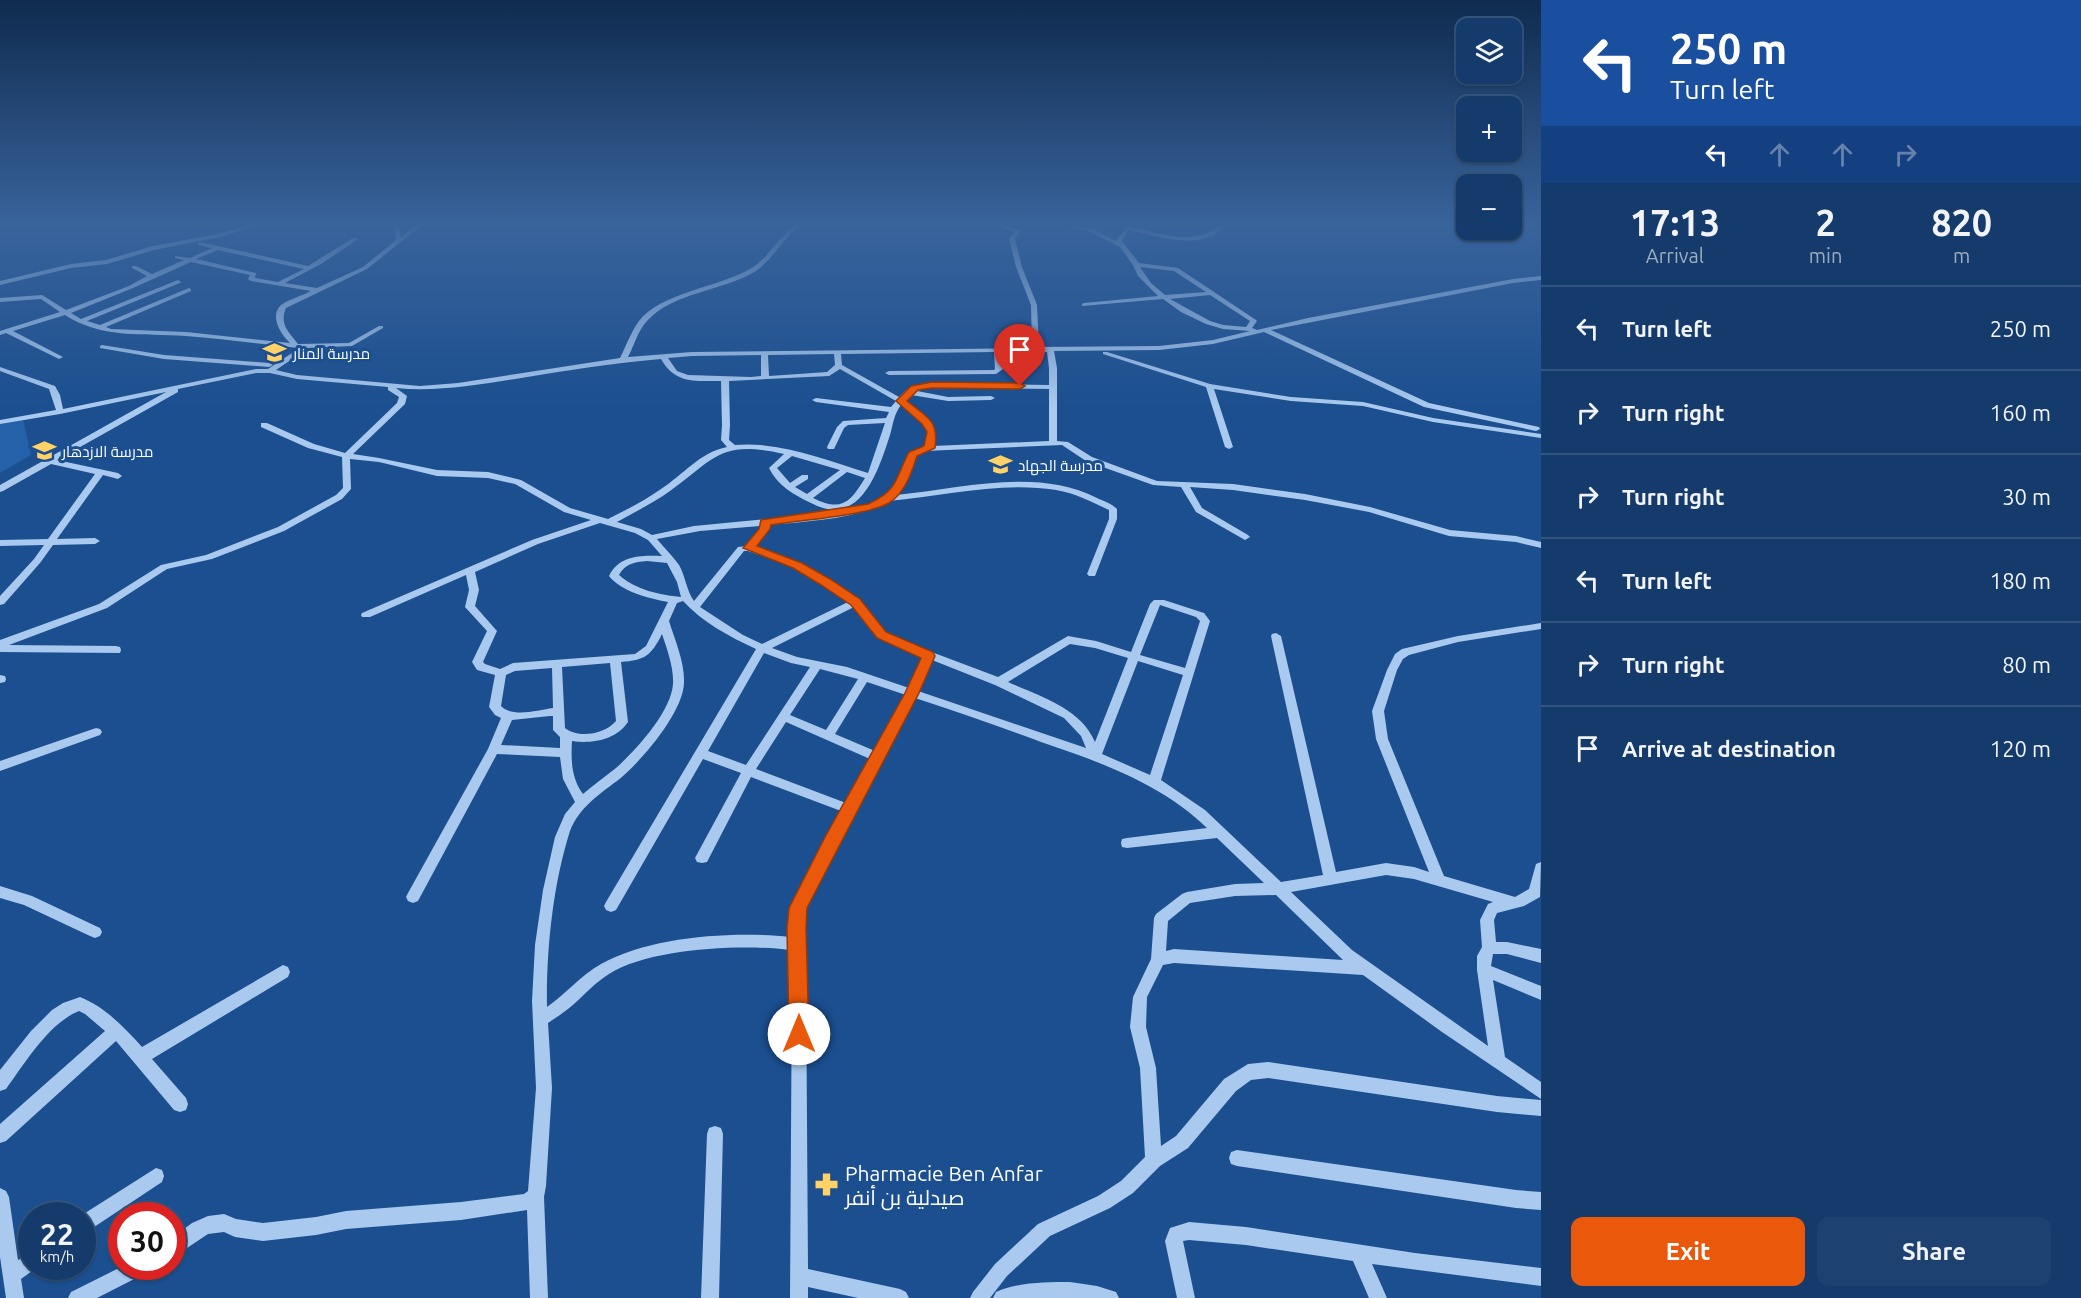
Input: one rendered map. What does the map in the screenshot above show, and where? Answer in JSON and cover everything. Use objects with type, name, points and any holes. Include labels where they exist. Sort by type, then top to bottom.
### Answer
[{"type":"street","points":[[3,332],[66,312],[134,286]]},
{"type":"street","points":[[81,321],[169,286]]},
{"type":"street","points":[[289,286],[316,290]]},
{"type":"street","points":[[301,346],[284,334],[279,320],[280,311],[287,304],[326,286]]},
{"type":"street","points":[[623,360],[642,322],[654,311],[711,286]]},
{"type":"street","points":[[1027,286],[1034,304],[1036,351]]},
{"type":"street","points":[[1152,286],[1164,297],[1192,315],[1215,325],[1261,331],[1427,405],[1541,430]]},
{"type":"street","points":[[1199,286],[1254,321],[1248,328]]},
{"type":"street","points":[[0,422],[60,412],[247,372],[270,371],[288,376],[420,388],[458,385],[663,356],[1050,351],[1185,346],[1490,286]]},
{"type":"street","points":[[99,328],[189,290]]},
{"type":"street","points":[[1084,305],[1220,292]]},
{"type":"street","points":[[0,300],[42,297],[81,321],[99,328],[122,332],[186,334],[301,346],[350,345],[381,327]]},
{"type":"street","points":[[3,332],[59,357]]},
{"type":"street","points":[[270,371],[300,352],[301,346]]},
{"type":"street","points":[[102,347],[145,356],[201,358],[278,366]]},
{"type":"street","points":[[1097,350],[1209,386],[1291,399],[1363,404],[1433,420],[1541,435]]},
{"type":"street","points":[[890,373],[996,372],[999,369],[997,351]]},
{"type":"street","points":[[1050,351],[1053,387],[1053,443]]},
{"type":"street","points":[[837,353],[839,366]]},
{"type":"street","points":[[764,354],[765,377]]},
{"type":"street","points":[[663,356],[668,365],[679,375],[725,379],[829,374],[839,366]]},
{"type":"street","points":[[839,366],[901,401],[926,422],[932,432],[929,448]]},
{"type":"street","points":[[0,369],[52,388],[57,395],[60,412]]},
{"type":"street","points":[[725,379],[723,393],[727,429],[725,440],[733,448]]},
{"type":"street","points":[[0,489],[136,411],[190,383]]},
{"type":"street","points":[[789,454],[773,468],[778,476],[807,498],[826,507],[842,508],[851,502],[871,477],[878,462],[893,410],[915,388],[932,385],[1053,387]]},
{"type":"street","points":[[0,646],[103,606],[164,567],[209,557],[281,529],[339,497],[347,489],[346,456],[401,404],[403,396],[388,386]]},
{"type":"street","points":[[1209,386],[1229,447]]},
{"type":"street","points":[[909,392],[948,399],[992,398]]},
{"type":"street","points":[[816,400],[893,410]]},
{"type":"street","points":[[0,430],[12,420]]},
{"type":"street","points":[[831,447],[846,423],[889,420]]},
{"type":"street","points":[[264,425],[321,451],[380,460],[437,473],[500,477],[518,482],[556,505],[638,531],[651,538],[671,560],[682,582],[684,602]]},
{"type":"street","points":[[887,499],[905,477],[912,454],[929,448],[1068,443],[1083,456],[1156,483],[1233,487],[1305,497],[1370,510],[1449,533],[1496,536],[1541,545]]},
{"type":"street","points":[[366,615],[535,542],[604,521],[645,503],[712,455],[733,448],[750,447],[789,454],[871,477]]},
{"type":"street","points":[[49,461],[118,476]]},
{"type":"street","points":[[807,498],[845,470]]},
{"type":"street","points":[[0,602],[52,542],[100,473]]},
{"type":"street","points":[[790,486],[805,477]]},
{"type":"street","points":[[651,538],[699,528],[765,522],[870,507],[887,499],[1032,483],[1067,489],[1095,498],[1113,508],[1113,519],[1092,574]]},
{"type":"street","points":[[1185,486],[1199,510],[1245,537]]},
{"type":"street","points":[[749,548],[765,529],[765,522]]},
{"type":"street","points":[[0,543],[95,541]]},
{"type":"street","points":[[470,572],[474,590],[470,607],[492,631],[477,662],[481,667],[501,673],[513,667],[615,660],[645,654],[654,642],[664,621],[741,549],[749,548],[797,566],[855,602],[881,635],[1049,704],[1076,721],[1086,734],[1095,756]]},
{"type":"street","points":[[671,560],[627,561],[614,576],[617,581],[626,585],[684,602],[733,633],[762,648],[795,660],[865,677],[912,693],[1095,756],[1155,782],[1201,814],[1276,889],[1364,968],[1541,1092]]},
{"type":"street","points":[[611,906],[762,648],[855,602]]},
{"type":"street","points":[[1095,756],[1155,604],[1164,603],[1200,615],[1205,621],[1155,782]]},
{"type":"street","points":[[539,1298],[535,1197],[544,1088],[540,1020],[540,955],[546,907],[568,820],[582,802],[628,764],[674,703],[679,685],[664,621]]},
{"type":"street","points":[[1439,880],[1382,739],[1377,711],[1392,669],[1399,657],[1406,652],[1458,639],[1541,627]]},
{"type":"street","points":[[1276,636],[1331,879]]},
{"type":"street","points":[[999,682],[1068,640],[1077,640],[1189,673]]},
{"type":"street","points":[[0,646],[116,650]]},
{"type":"street","points":[[799,1298],[798,908],[912,693],[928,656]]},
{"type":"street","points":[[557,664],[559,730],[566,736],[574,738],[610,734],[620,726],[622,722],[615,660]]},
{"type":"street","points":[[702,858],[748,771],[817,664]]},
{"type":"street","points":[[501,673],[495,707],[499,713],[507,717],[557,711]]},
{"type":"street","points":[[828,736],[865,677]]},
{"type":"street","points":[[413,897],[494,749],[507,717]]},
{"type":"street","points":[[784,717],[878,756]]},
{"type":"street","points":[[0,766],[96,732]]},
{"type":"street","points":[[566,736],[565,765],[574,794],[582,802]]},
{"type":"street","points":[[494,749],[566,753]]},
{"type":"street","points":[[701,753],[849,809]]},
{"type":"street","points":[[1127,843],[1220,832]]},
{"type":"street","points":[[1498,1062],[1484,970],[1484,956],[1489,948],[1486,920],[1494,908],[1516,903],[1535,893],[1541,868]]},
{"type":"street","points":[[1154,1161],[1148,1068],[1138,1027],[1140,998],[1158,959],[1161,918],[1186,898],[1235,890],[1276,889],[1386,869],[1439,880],[1516,903]]},
{"type":"street","points":[[0,892],[27,900],[95,932]]},
{"type":"street","points":[[540,1020],[607,968],[636,955],[659,949],[746,941],[769,940],[797,944]]},
{"type":"street","points":[[1489,948],[1507,948],[1541,956]]},
{"type":"street","points":[[1158,959],[1174,956],[1364,968]]},
{"type":"street","points":[[1484,970],[1541,993]]},
{"type":"street","points":[[140,1057],[283,972]]},
{"type":"street","points":[[0,1083],[47,1026],[69,1008],[80,1004],[90,1008],[116,1032],[180,1104]]},
{"type":"street","points":[[0,1135],[116,1032]]},
{"type":"street","points":[[979,1298],[1001,1270],[1044,1230],[1104,1202],[1127,1187],[1154,1161],[1182,1142],[1230,1085],[1248,1072],[1268,1070],[1497,1104],[1541,1108]]},
{"type":"street","points":[[710,1298],[715,1134]]},
{"type":"street","points":[[1237,1158],[1311,1171],[1541,1201]]},
{"type":"street","points":[[96,1217],[156,1176]]},
{"type":"street","points":[[0,1197],[15,1298]]},
{"type":"street","points":[[186,1238],[198,1229],[224,1223],[235,1228],[263,1232],[288,1231],[346,1220],[518,1204],[535,1197]]},
{"type":"street","points":[[1185,1298],[1174,1237],[1178,1233],[1189,1231],[1246,1236],[1415,1262],[1541,1277]]},
{"type":"street","points":[[1358,1252],[1378,1298]]},
{"type":"street","points":[[11,1275],[18,1270]]},
{"type":"street","points":[[798,1276],[900,1298]]},
{"type":"street","points":[[77,1298],[114,1280]]},
{"type":"street","points":[[1002,1298],[1034,1291],[1052,1291],[1110,1298]]},
{"type":"shaded area","points":[[23,419],[31,455],[0,473],[0,423]]},
{"type":"place","name":"مدرسة المنار","points":[[275,353]]},
{"type":"place","name":"مدرسة الازدهار","points":[[44,451]]},
{"type":"place","name":"مدرسة الجهاد","points":[[1000,465]]},
{"type":"place","name":"Pharmacie Ben Anfar صيدلية بن أنفر","points":[[827,1185]]},
{"type":"route","points":[[799,1034],[796,928],[798,908],[912,693],[928,656],[885,638],[855,602],[825,582],[797,566],[749,548],[765,529],[765,522],[870,507],[887,499],[905,477],[912,454],[929,448],[928,442],[932,432],[926,422],[901,401],[915,388],[932,385],[1020,386]]}]
